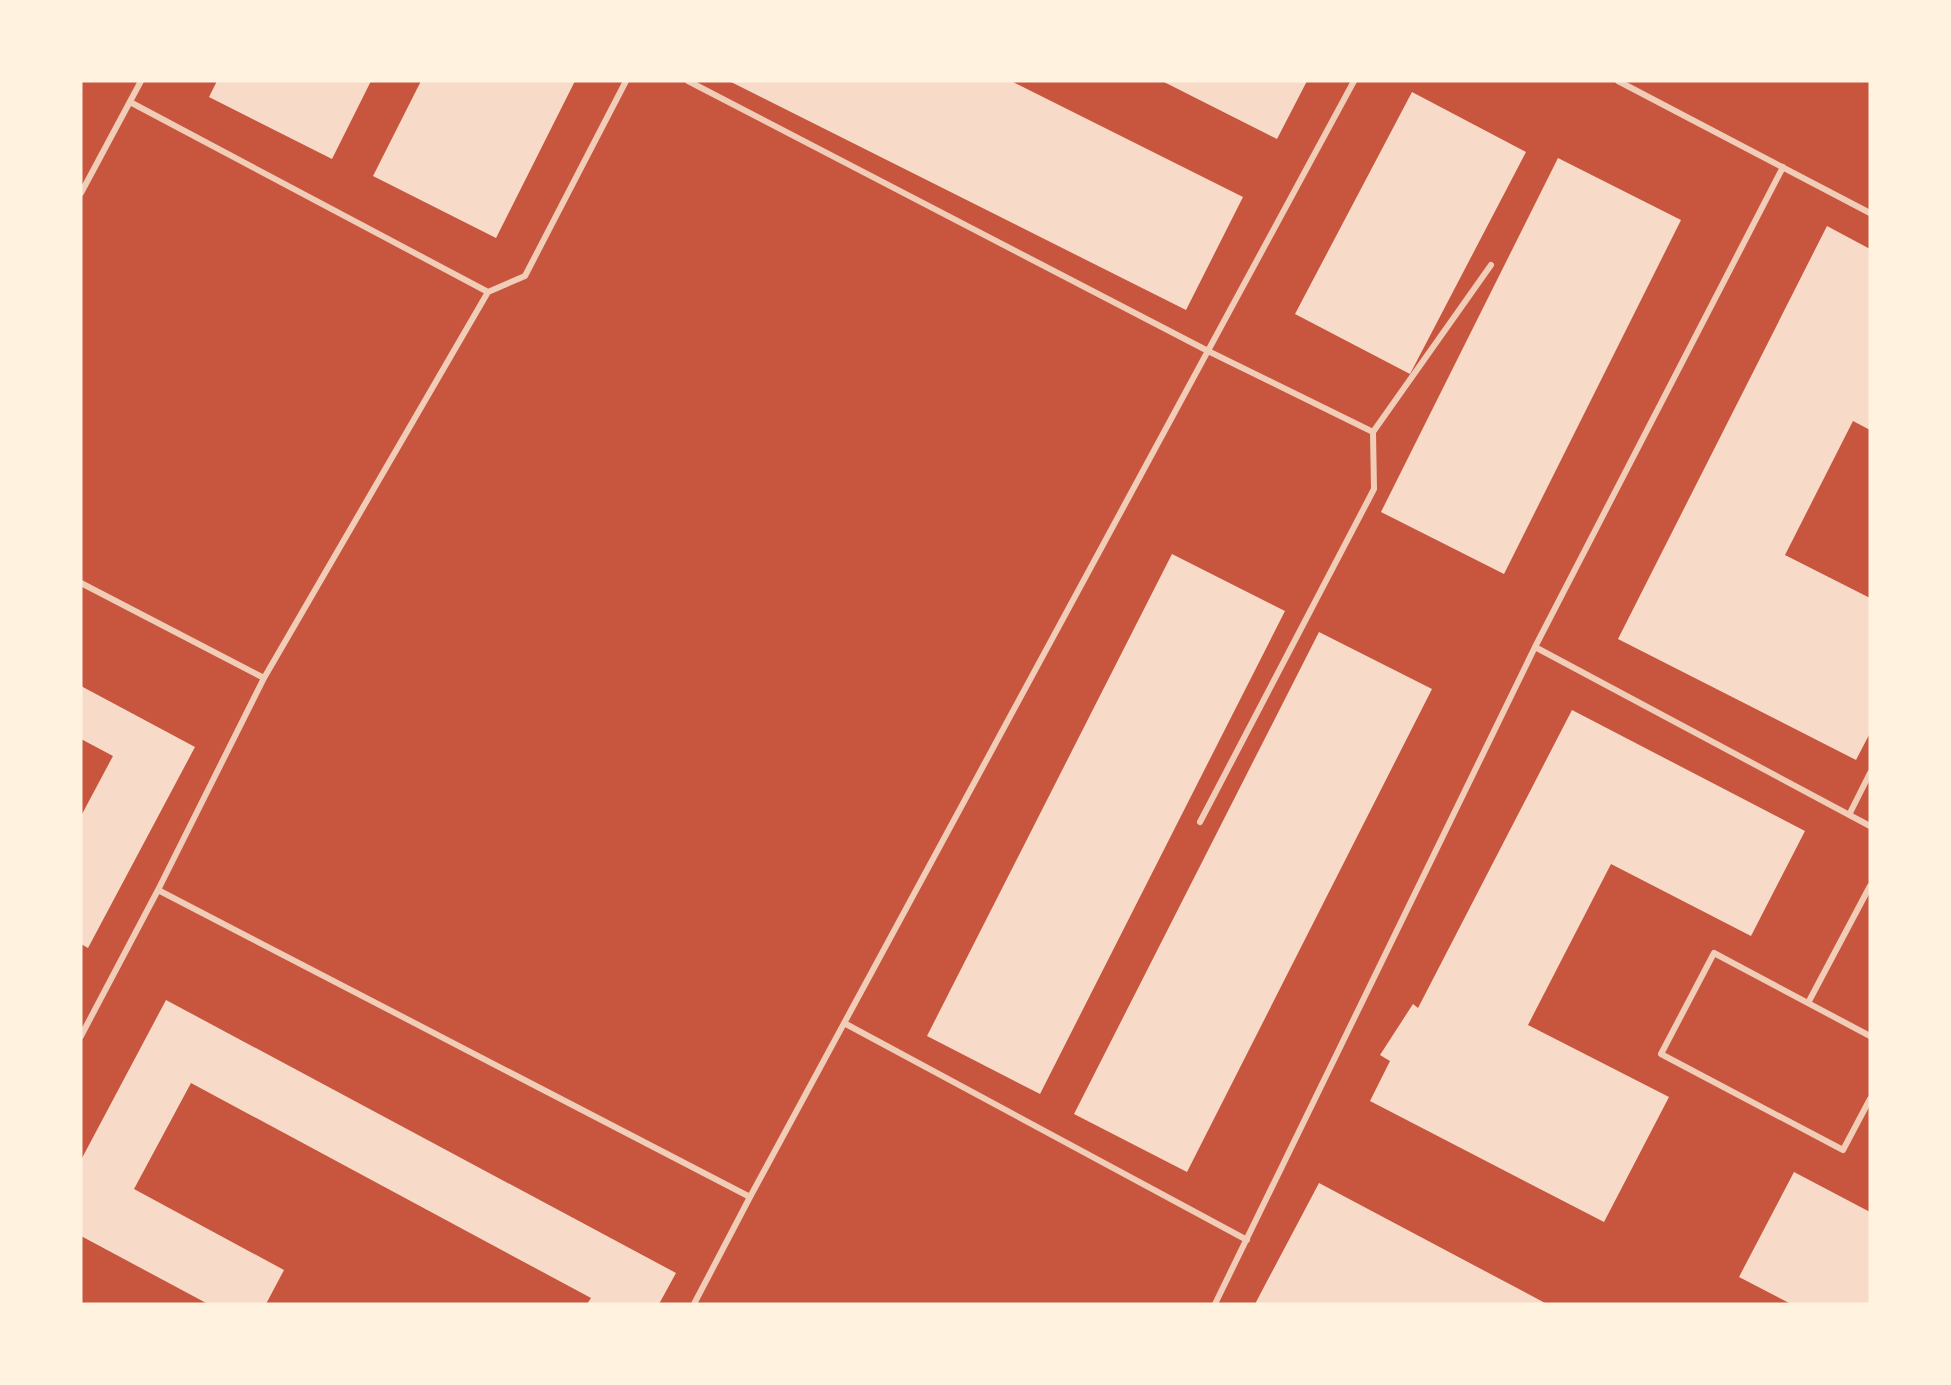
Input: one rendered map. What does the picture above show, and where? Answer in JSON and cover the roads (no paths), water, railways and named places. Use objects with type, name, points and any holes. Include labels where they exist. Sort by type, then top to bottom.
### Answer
[{"type":"street","points":[[81,193],[141,81]]},
{"type":"street","points":[[81,1036],[158,890],[264,678],[488,292],[525,276],[626,81]]},
{"type":"street","points":[[688,81],[1208,351],[1373,432]]},
{"type":"street","points":[[694,1304],[1354,81]]},
{"type":"street","points":[[1618,81],[1870,213]]},
{"type":"street","points":[[130,102],[488,292]]},
{"type":"street","points":[[1215,1304],[1535,647],[1784,167]]},
{"type":"street","points":[[1200,822],[1374,489],[1373,432],[1491,265]]},
{"type":"street","points":[[81,584],[264,678]]},
{"type":"street","points":[[1535,647],[1870,826]]},
{"type":"street","points":[[1848,815],[1870,773]]},
{"type":"street","points":[[1808,1003],[1870,886]]},
{"type":"street","points":[[158,890],[750,1197]]},
{"type":"street","points":[[1870,1036],[1714,953],[1661,1054],[1843,1150],[1870,1099]]},
{"type":"street","points":[[844,1023],[1247,1240]]}]
